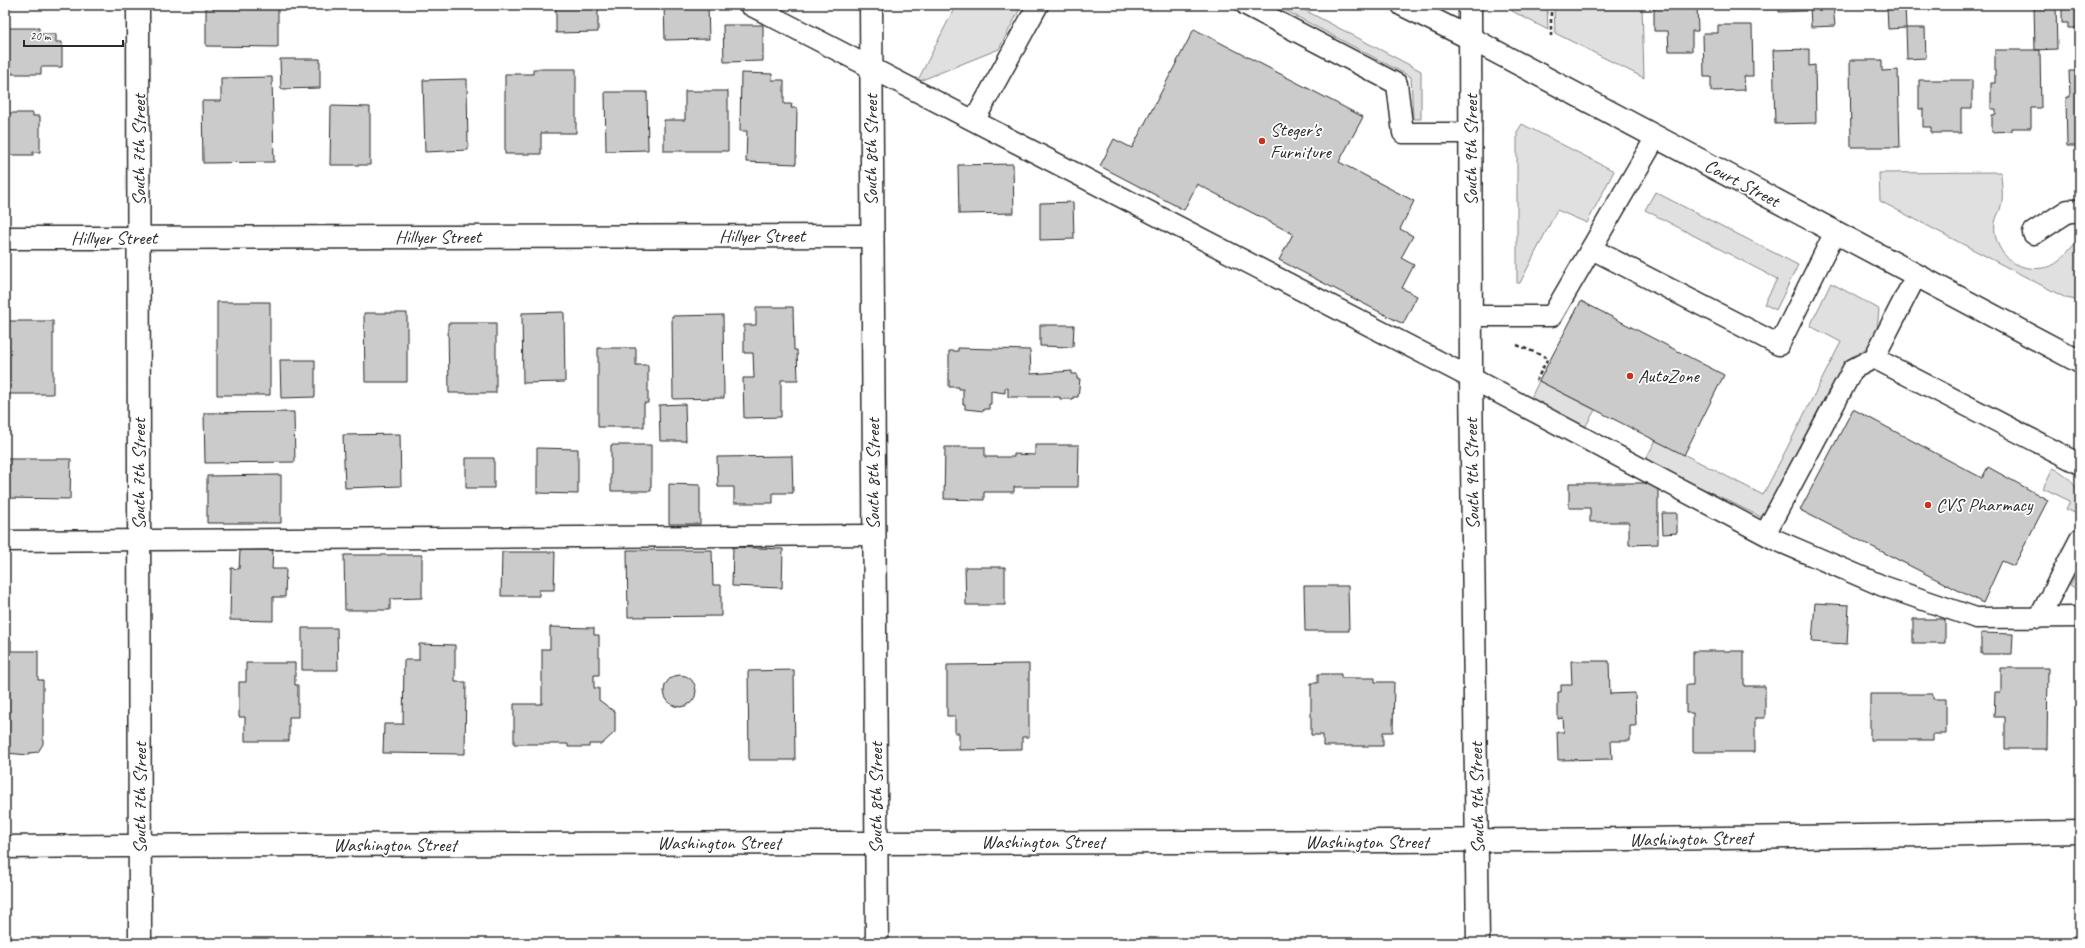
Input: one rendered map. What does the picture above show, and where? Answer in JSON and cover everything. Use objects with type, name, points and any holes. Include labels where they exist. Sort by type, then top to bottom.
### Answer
[{"type":"street","name":"South 7th Street","points":[[138,5],[140,943]]},
{"type":"street","name":"South 8th Street","points":[[871,5],[871,236],[876,943]]},
{"type":"street","name":"Court Street","points":[[1403,5],[1470,38],[2080,362]]},
{"type":"street","name":"South 9th Street","points":[[1470,5],[1471,378],[1478,842],[1478,943]]},
{"type":"street","points":[[2034,233],[2068,211],[2080,211]]},
{"type":"street","name":"Hillyer Street","points":[[5,238],[871,236]]},
{"type":"street","name":"Washington Street","points":[[5,847],[876,842],[1478,842],[2080,832]]},
{"type":"lane","points":[[750,5],[1471,378],[1770,537],[1883,586],[1976,618],[2080,617]]},
{"type":"lane","points":[[974,121],[1038,5]]},
{"type":"lane","points":[[1246,5],[1397,84],[1403,134],[1471,134]]},
{"type":"lane","points":[[1471,316],[1552,316],[1656,137]]},
{"type":"lane","points":[[1592,249],[1779,345],[1835,232]]},
{"type":"lane","points":[[1770,537],[1853,369],[1874,358],[1916,276]]},
{"type":"lane","points":[[1874,358],[2080,464]]},
{"type":"lane","points":[[5,541],[874,535]]},
{"type":"lane","points":[[2039,618],[2080,539]]},
{"type":"path","points":[[1551,5],[1551,36]]},
{"type":"path","points":[[1514,344],[1548,358],[1524,406]]},
{"type":"shaded area","points":[[956,5],[1022,5],[999,49],[917,82]]},
{"type":"shaded area","points":[[1275,5],[1295,5],[1421,71],[1421,119],[1413,119],[1411,77]]},
{"type":"shaded area","points":[[1512,5],[1547,5],[1548,30],[1512,11]]},
{"type":"shaded area","points":[[1554,5],[1642,5],[1644,78],[1555,33]]},
{"type":"shaded area","points":[[1522,124],[1614,171],[1587,223],[1557,210],[1520,283],[1517,283],[1517,132]]},
{"type":"shaded area","points":[[2001,172],[2002,202],[1996,221],[1995,235],[2002,252],[2011,261],[2020,266],[2028,268],[2043,268],[2051,266],[2059,261],[2080,239],[2080,301],[2066,298],[1880,201],[1879,173]]},
{"type":"shaded area","points":[[1655,192],[1798,265],[1776,310],[1764,304],[1777,279],[1645,210]]},
{"type":"shaded area","points":[[1831,283],[1879,309],[1877,330],[1870,344],[1850,363],[1828,391],[1763,518],[1645,460],[1656,440],[1763,495],[1841,342],[1810,326]]},
{"type":"shaded area","points":[[1539,381],[1595,410],[1584,429],[1530,400]]},
{"type":"shaded area","points":[[2053,468],[2065,475],[2075,486],[2079,499],[2077,514],[2066,509],[2070,501],[2043,488]]},
{"type":"shaded area","points":[[2079,568],[2080,569],[2080,591],[2070,585]]},
{"type":"building","points":[[206,5],[278,5],[278,47],[206,46]]},
{"type":"building","points":[[556,5],[598,5],[598,32],[556,33]]},
{"type":"building","points":[[610,5],[642,5],[642,8]]},
{"type":"building","points":[[664,5],[708,5],[709,39],[665,40]]},
{"type":"building","points":[[1654,5],[1697,5],[1698,31],[1692,31],[1692,51],[1669,51],[1668,31],[1654,31]]},
{"type":"building","points":[[1750,5],[1779,5],[1779,9],[1750,10]]},
{"type":"building","points":[[1779,5],[1806,5],[1806,11],[1779,12]]},
{"type":"building","points":[[1810,5],[1833,5],[1835,26],[1811,27]]},
{"type":"building","points":[[1887,5],[1905,5],[1906,28],[1888,29]]},
{"type":"building","points":[[2034,5],[2056,5],[2057,49],[2035,50]]},
{"type":"building","points":[[2062,5],[2080,5],[2080,28],[2068,28],[2068,23],[2062,23]]},
{"type":"building","points":[[723,25],[763,25],[763,61],[724,62]]},
{"type":"building","points":[[1718,25],[1752,25],[1753,76],[1744,76],[1745,90],[1711,91],[1711,77],[1704,77],[1703,33],[1718,33]]},
{"type":"building","points":[[5,28],[39,28],[39,34],[56,34],[56,42],[62,42],[62,67],[41,67],[41,74],[12,74],[12,72],[5,72]]},
{"type":"building","points":[[1906,28],[1925,28],[1926,58],[1907,59]]},
{"type":"building","points":[[1194,29],[1363,117],[1339,162],[1414,201],[1400,229],[1413,236],[1401,258],[1414,265],[1402,288],[1417,296],[1403,324],[1279,260],[1293,234],[1197,184],[1184,210],[1100,166],[1114,139],[1132,148]]},
{"type":"building","points":[[1809,49],[1809,66],[1815,65],[1816,123],[1775,124],[1773,50]]},
{"type":"building","points":[[1995,50],[2040,50],[2041,108],[2031,108],[2031,128],[2012,128],[2012,131],[1992,132],[1992,115],[1996,115],[1996,109],[1991,109],[1991,83],[1995,83]]},
{"type":"building","points":[[280,59],[320,59],[320,88],[281,89]]},
{"type":"building","points":[[1850,60],[1882,60],[1882,71],[1898,70],[1900,147],[1851,147]]},
{"type":"building","points":[[533,69],[576,69],[576,133],[541,133],[541,154],[505,154],[505,74],[533,74]]},
{"type":"building","points":[[2069,71],[2080,71],[2080,146],[2067,146],[2066,97],[2070,97]]},
{"type":"building","points":[[741,73],[772,74],[772,80],[784,80],[784,104],[792,104],[791,108],[797,108],[796,164],[746,162],[747,131],[740,131]]},
{"type":"building","points":[[272,77],[274,162],[203,163],[202,101],[221,101],[221,78]]},
{"type":"building","points":[[467,79],[468,150],[425,152],[423,80]]},
{"type":"building","points":[[1919,80],[1972,80],[1972,108],[1961,108],[1961,133],[1931,133],[1931,127],[1923,127],[1923,109],[1919,109]]},
{"type":"building","points":[[685,91],[728,91],[728,151],[664,151],[664,120],[685,120]]},
{"type":"building","points":[[605,92],[647,92],[648,150],[606,151]]},
{"type":"building","points":[[331,106],[370,107],[370,165],[330,165]]},
{"type":"building","points":[[5,113],[33,113],[33,116],[40,116],[40,152],[33,152],[33,155],[5,155]]},
{"type":"building","points":[[1013,164],[1014,213],[959,214],[958,165]]},
{"type":"building","points":[[1073,202],[1074,239],[1040,240],[1040,203]]},
{"type":"building","points":[[1581,301],[1724,375],[1684,455],[1539,381]]},
{"type":"building","points":[[217,302],[270,302],[270,395],[217,395]]},
{"type":"building","points":[[756,307],[793,307],[794,350],[797,350],[798,380],[781,380],[781,417],[744,418],[743,378],[754,378],[753,353],[744,353],[744,325],[756,325]]},
{"type":"building","points":[[564,312],[565,382],[523,383],[522,313]]},
{"type":"building","points":[[364,313],[407,313],[407,382],[365,382]]},
{"type":"building","points":[[723,315],[724,398],[673,399],[672,316]]},
{"type":"building","points":[[5,321],[53,321],[53,394],[5,394]]},
{"type":"building","points":[[448,323],[496,323],[496,393],[449,393]]},
{"type":"building","points":[[1040,325],[1074,325],[1073,347],[1040,346]]},
{"type":"building","points":[[598,348],[636,348],[636,365],[648,365],[648,403],[644,403],[644,427],[598,427]]},
{"type":"building","points":[[958,348],[1030,350],[1031,374],[1072,371],[1072,374],[1077,374],[1077,379],[1080,379],[1078,397],[1073,397],[1073,399],[1060,399],[1060,397],[1008,397],[1008,388],[1005,388],[1005,393],[991,391],[991,404],[989,404],[989,409],[984,409],[984,411],[965,409],[965,404],[963,404],[963,389],[959,389],[959,387],[949,387],[949,351],[958,351]]},
{"type":"building","points":[[280,360],[315,360],[315,397],[281,398]]},
{"type":"building","points":[[685,404],[686,441],[660,441],[659,405]]},
{"type":"building","points":[[1853,409],[1982,478],[1988,467],[2048,500],[2014,566],[2002,561],[1983,603],[1800,510]]},
{"type":"building","points":[[294,412],[295,462],[205,463],[204,413]]},
{"type":"building","points":[[400,434],[401,486],[345,488],[343,435]]},
{"type":"building","points":[[611,445],[651,445],[651,491],[611,491]]},
{"type":"building","points":[[1035,445],[1079,445],[1078,487],[1014,487],[1014,492],[984,492],[984,500],[944,499],[945,447],[985,447],[985,457],[1014,457],[1014,454],[1035,455]]},
{"type":"building","points":[[537,448],[578,449],[578,494],[537,493]]},
{"type":"building","points":[[792,456],[793,493],[773,493],[773,503],[734,503],[734,487],[718,487],[717,457]]},
{"type":"building","points":[[466,458],[494,458],[494,488],[466,488]]},
{"type":"building","points":[[5,459],[71,459],[70,499],[5,498]]},
{"type":"building","points":[[281,475],[281,523],[207,523],[207,476]]},
{"type":"building","points":[[1569,483],[1651,483],[1658,487],[1658,544],[1629,545],[1629,522],[1590,522],[1590,508],[1569,508]]},
{"type":"building","points":[[669,484],[700,485],[700,524],[669,524]]},
{"type":"building","points":[[1662,513],[1677,513],[1677,533],[1663,534]]},
{"type":"building","points":[[733,547],[783,549],[782,588],[732,586]]},
{"type":"building","points":[[240,550],[273,550],[272,569],[286,569],[285,597],[273,597],[273,621],[230,620],[231,568],[239,569]]},
{"type":"building","points":[[627,550],[712,550],[713,585],[721,585],[721,616],[628,617]]},
{"type":"building","points":[[502,552],[555,552],[554,590],[539,590],[539,596],[501,596]]},
{"type":"building","points":[[344,555],[422,555],[422,598],[390,599],[390,610],[345,610]]},
{"type":"building","points":[[965,567],[1005,567],[1005,605],[966,605]]},
{"type":"building","points":[[1304,586],[1348,586],[1349,631],[1305,631]]},
{"type":"building","points":[[1815,603],[1849,605],[1847,644],[1812,642]]},
{"type":"building","points":[[1913,619],[1945,619],[1945,643],[1913,643]]},
{"type":"building","points":[[550,627],[594,628],[594,635],[599,635],[599,675],[594,675],[594,688],[599,688],[599,700],[615,712],[615,732],[602,744],[589,744],[589,747],[568,747],[568,744],[514,744],[514,704],[542,704],[542,649],[550,649]]},
{"type":"building","points":[[302,628],[337,628],[338,670],[302,670]]},
{"type":"building","points":[[1981,633],[2013,634],[2012,654],[1981,654]]},
{"type":"building","points":[[5,640],[11,640],[11,651],[38,651],[38,680],[43,680],[43,744],[38,752],[29,753],[29,755],[5,753]]},
{"type":"building","points":[[419,644],[455,645],[455,682],[466,682],[465,754],[383,753],[384,724],[403,724],[404,660],[419,660]]},
{"type":"building","points":[[1693,651],[1744,651],[1744,686],[1765,686],[1765,718],[1755,718],[1755,752],[1693,752],[1693,713],[1686,713],[1686,685],[1693,685]]},
{"type":"building","points":[[1571,661],[1609,661],[1610,694],[1635,693],[1636,726],[1630,726],[1630,741],[1611,741],[1612,759],[1558,760],[1557,732],[1564,732],[1563,718],[1558,719],[1558,692],[1561,692],[1561,685],[1572,685]]},
{"type":"building","points":[[246,663],[295,663],[295,685],[298,685],[298,717],[289,717],[289,741],[245,741],[245,717],[239,717],[239,682],[246,682]]},
{"type":"building","points":[[1029,664],[1029,737],[1022,737],[1022,749],[959,750],[959,733],[955,733],[955,716],[947,716],[947,665]]},
{"type":"building","points":[[2001,668],[2048,668],[2047,749],[2005,749],[2005,717],[1994,717],[1995,692],[2001,692]]},
{"type":"building","points":[[794,670],[795,760],[749,760],[748,671]]},
{"type":"building","points":[[1318,674],[1341,674],[1341,678],[1375,678],[1375,682],[1394,682],[1393,732],[1383,732],[1383,746],[1323,746],[1323,735],[1311,735],[1311,683],[1318,683]]},
{"type":"building","points":[[677,675],[683,675],[693,682],[696,691],[695,697],[689,704],[683,707],[677,707],[667,700],[664,694],[664,688],[671,678]]},
{"type":"building","points":[[1870,694],[1933,694],[1933,699],[1946,699],[1946,734],[1933,734],[1933,740],[1870,740]]},
{"type":"place","name":"Steger's Furniture","points":[[1262,141]]},
{"type":"place","name":"AutoZone","points":[[1630,376]]},
{"type":"place","name":"CVS Pharmacy","points":[[1928,505]]}]
